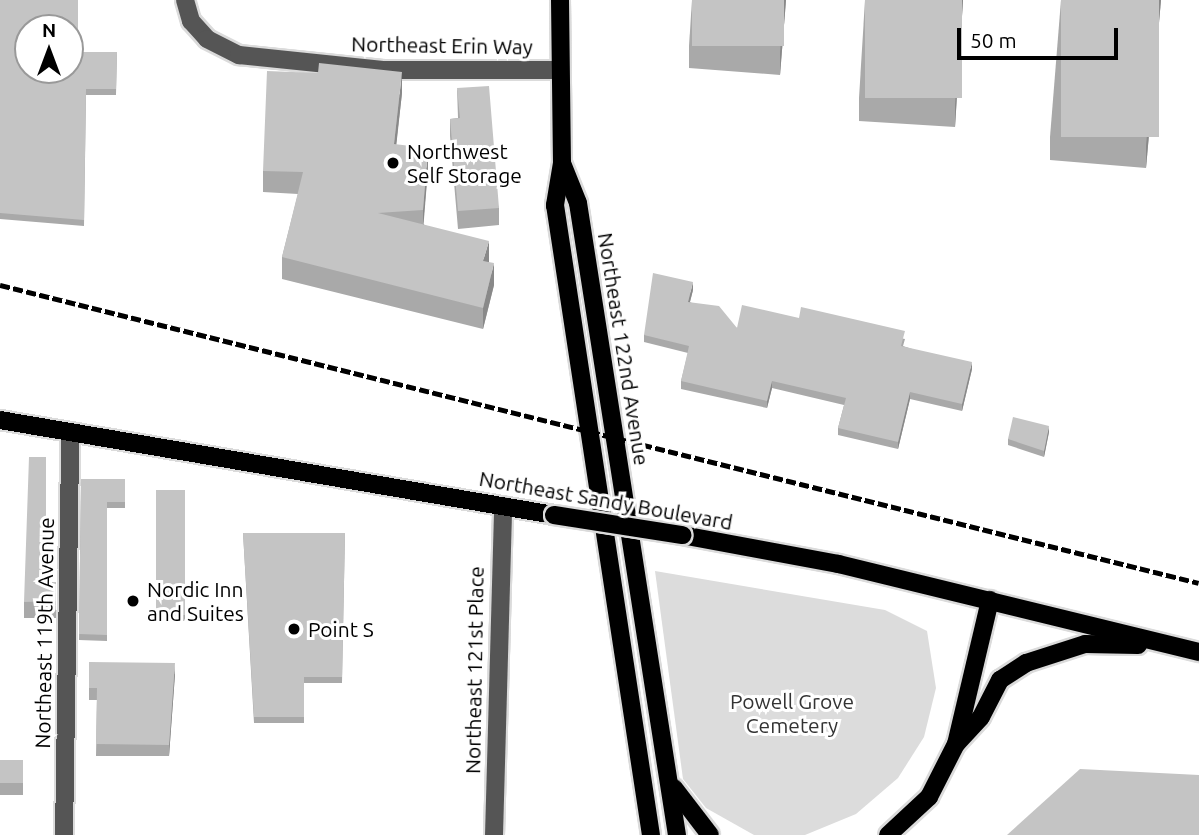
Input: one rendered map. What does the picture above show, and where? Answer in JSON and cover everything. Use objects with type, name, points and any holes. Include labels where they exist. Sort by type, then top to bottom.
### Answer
[{"type":"main road","name":"Northeast 122nd Avenue","points":[[560,0],[562,163],[555,205],[652,835]]},
{"type":"main road","name":"Northeast 122nd Avenue","points":[[562,163],[578,203],[677,835]]},
{"type":"main road","name":"Northeast Sandy Boulevard","points":[[0,420],[682,535],[990,600],[1199,652]]},
{"type":"main road","points":[[888,835],[929,797],[956,744],[990,600]]},
{"type":"main road","points":[[956,744],[982,717],[1000,680],[1048,652],[1085,643],[1173,646]]},
{"type":"main road","points":[[668,777],[710,835]]},
{"type":"street","name":"Northeast Erin Way","points":[[185,0],[191,21],[207,39],[239,55],[385,70],[559,70]]},
{"type":"street","name":"Northeast 119th Avenue","points":[[64,835],[70,432]]},
{"type":"street","name":"Northeast 121st Place","points":[[494,835],[503,506]]},
{"type":"green space","name":"Powell Grove Cemetery","points":[[655,571],[885,610],[927,631],[936,688],[924,737],[898,778],[856,814],[805,835],[754,835],[706,808],[683,779]]},
{"type":"building","points":[[0,0],[78,0],[78,14],[14,14],[14,84],[84,84],[84,52],[117,52],[116,89],[86,89],[84,220],[0,213]]},
{"type":"building","points":[[692,0],[784,0],[784,46],[692,46]]},
{"type":"building","points":[[865,0],[962,0],[962,98],[865,98]]},
{"type":"building","points":[[1061,0],[1159,0],[1159,137],[1061,137]]},
{"type":"building","points":[[319,63],[402,72],[394,144],[428,148],[423,210],[378,213],[489,241],[483,261],[494,263],[483,308],[282,257],[303,172],[263,171],[267,71],[318,73]]},
{"type":"building","points":[[489,86],[499,208],[458,211],[450,119],[460,118],[457,88]]},
{"type":"building","points":[[653,273],[693,282],[688,302],[719,306],[737,328],[742,305],[799,318],[801,307],[905,331],[901,346],[972,362],[962,404],[910,392],[898,442],[838,428],[846,398],[772,381],[767,401],[681,381],[689,346],[644,335]]},
{"type":"building","points":[[1013,417],[1049,426],[1044,451],[1008,439]]},
{"type":"building","points":[[29,457],[46,457],[46,582],[56,582],[56,601],[24,602]]},
{"type":"building","points":[[81,479],[125,479],[125,502],[107,502],[107,635],[79,634]]},
{"type":"building","points":[[156,490],[185,490],[185,615],[156,615]]},
{"type":"building","name":"Point S","points":[[243,533],[345,533],[342,677],[304,677],[304,717],[254,717]]},
{"type":"building","points":[[89,662],[175,663],[169,745],[96,744],[97,688],[89,688]]},
{"type":"building","points":[[0,760],[23,760],[23,783],[0,783]]},
{"type":"building","points":[[1080,769],[1199,775],[1199,835],[1007,835]]},
{"type":"railway","points":[[0,285],[1199,583]]},
{"type":"place","name":"Northwest Self Storage","points":[[393,163]]},
{"type":"place","name":"Nordic Inn and Suites","points":[[133,601]]},
{"type":"place","name":"Point S","points":[[294,629]]}]
